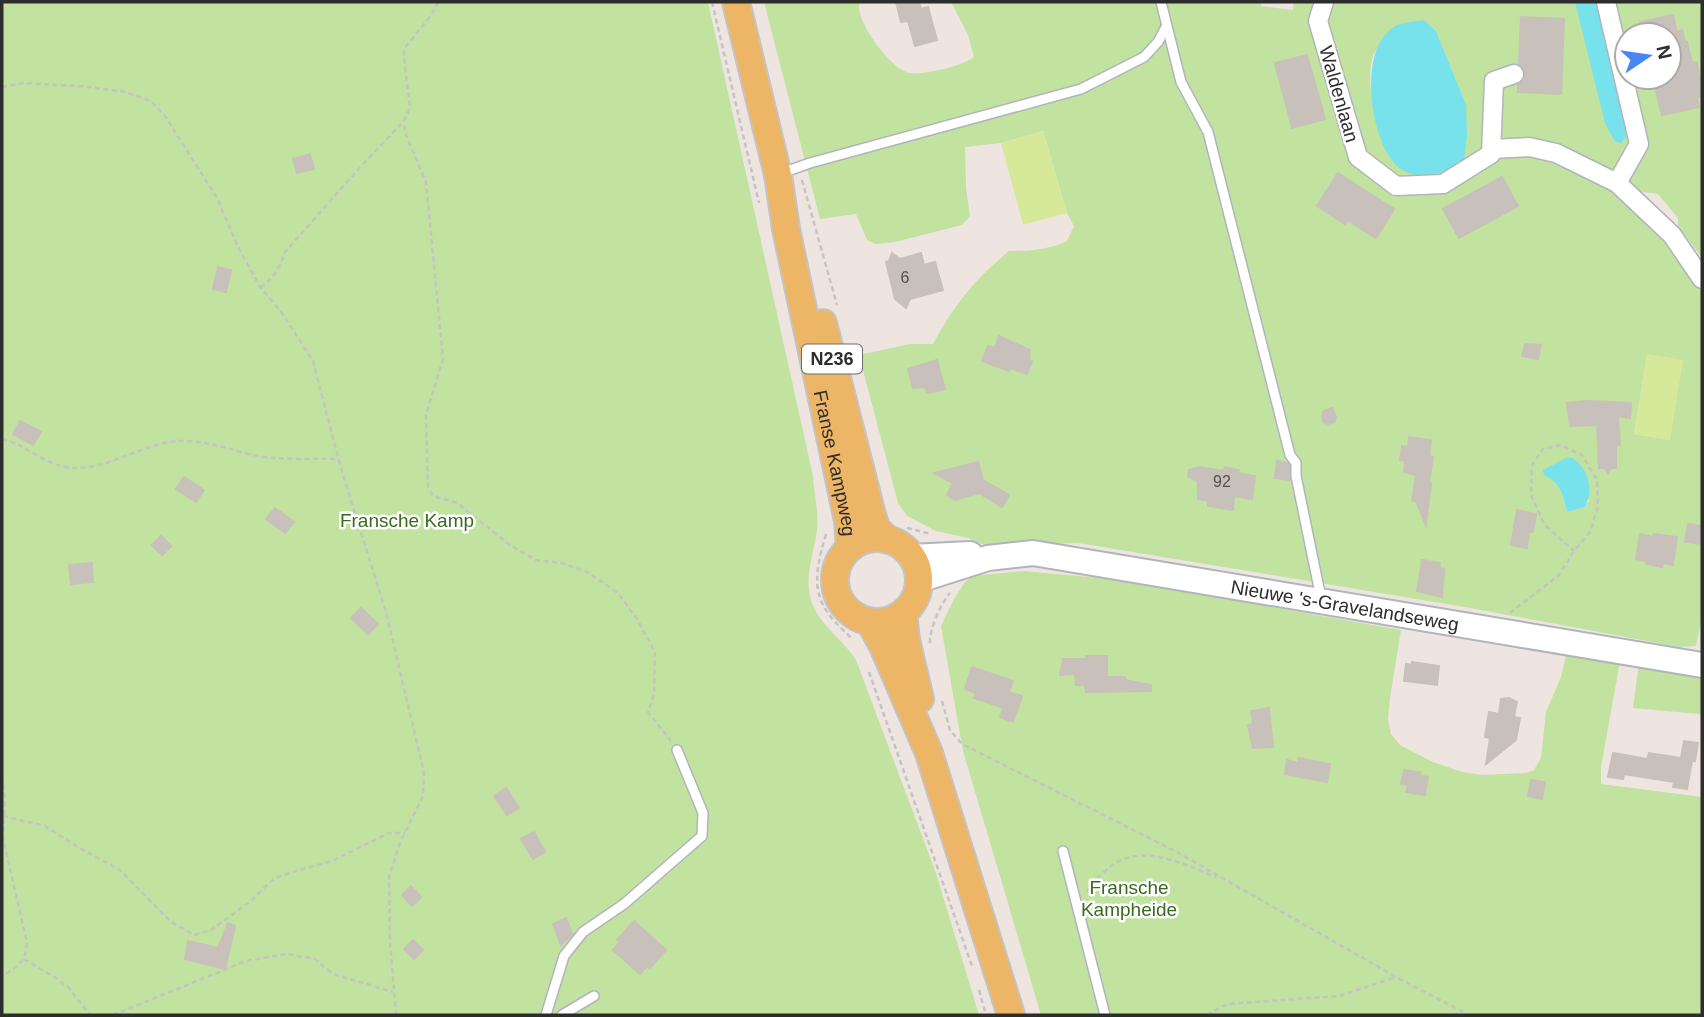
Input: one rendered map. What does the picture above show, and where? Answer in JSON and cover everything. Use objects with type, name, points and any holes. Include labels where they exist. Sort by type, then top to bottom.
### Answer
[{"type":"main road","name":"Franse Kampweg","points":[[736,2],[788,171],[797,225],[872,515],[876,528],[893,533]]},
{"type":"main road","name":"Franse Kampweg","points":[[788,171],[786,229],[848,521],[850,548]]},
{"type":"main road","points":[[893,533],[863,540],[843,555],[836,567],[834,580],[836,593],[842,604],[851,614],[870,622],[888,621],[911,605],[917,592],[915,568]]},
{"type":"main road","name":"N236","points":[[893,533],[907,551],[915,568]]},
{"type":"main road","name":"Nieuwe 's-Gravelandseweg","points":[[915,568],[1033,553],[1702,665]]},
{"type":"main road","points":[[903,613],[929,753],[1010,1015]]},
{"type":"main road","points":[[870,622],[929,753]]},
{"type":"street","name":"Waldenlaan","points":[[1324,2],[1318,21],[1358,157],[1396,186],[1443,184],[1491,154],[1492,149]]},
{"type":"street","points":[[1606,2],[1639,144],[1617,183]]},
{"type":"street","points":[[1514,74],[1494,80],[1492,149],[1529,147],[1556,153],[1617,183],[1672,235],[1702,279]]},
{"type":"lane","points":[[1161,2],[1181,82],[1208,132],[1290,455],[1296,463],[1296,476],[1321,603]]},
{"type":"lane","points":[[788,171],[1081,89],[1144,57],[1158,42],[1166,27]]},
{"type":"lane","points":[[546,1015],[564,956],[583,932],[624,904],[702,836],[702,813],[677,750]]},
{"type":"lane","points":[[1063,851],[1105,1015]]},
{"type":"lane","points":[[562,1015],[594,996]]},
{"type":"path","points":[[260,287],[269,282],[281,266],[285,252],[404,121],[410,108],[404,49],[432,14],[438,2]]},
{"type":"path","points":[[2,87],[23,83],[90,87],[125,92],[151,101],[165,116],[217,198],[238,247],[260,287],[282,313],[313,361],[339,459],[386,612],[424,774],[423,796],[389,877],[396,1015]]},
{"type":"path","points":[[404,121],[405,133],[426,182],[441,327],[443,359],[426,415],[428,486],[433,496],[457,503],[510,545],[527,555],[536,560],[562,563],[587,572],[618,593],[637,619],[655,652],[654,694],[648,712],[677,750]]},
{"type":"path","points":[[788,171],[837,306]]},
{"type":"path","points":[[2,439],[21,446],[48,463],[76,468],[116,459],[167,442],[183,441],[201,442],[255,456],[339,459]]},
{"type":"path","points":[[1489,629],[1559,575],[1590,532],[1598,507],[1597,480],[1582,455],[1560,444],[1543,449],[1532,465],[1531,495],[1544,524],[1574,551]]},
{"type":"path","points":[[893,533],[933,535]]},
{"type":"path","points":[[931,648],[929,634],[945,598]]},
{"type":"path","points":[[940,694],[950,730],[962,744],[1177,852],[1396,978],[1469,1015]]},
{"type":"path","points":[[2,776],[5,799],[3,838],[27,943],[24,959],[2,976]]},
{"type":"path","points":[[3,816],[45,826],[120,870],[171,922],[194,935],[211,930],[282,875],[332,861],[389,833],[405,834]]},
{"type":"path","points":[[1078,911],[1090,885],[1112,864],[1138,854],[1165,857],[1226,880]]},
{"type":"path","points":[[113,1015],[246,961],[287,954],[315,959],[333,974],[393,992]]},
{"type":"path","points":[[24,959],[68,988],[90,1015]]},
{"type":"path","points":[[1207,1015],[1227,1004],[1339,996],[1396,978]]},
{"type":"green space","name":"Fransche Kamp","points":[[2,2],[708,2],[813,476],[817,523],[809,573],[811,600],[819,617],[856,660],[936,873],[979,1015],[2,1015]]},
{"type":"green space","points":[[764,2],[859,2],[862,20],[882,52],[898,68],[906,72],[920,73],[940,70],[974,57],[968,35],[951,2],[1261,2],[1261,6],[1293,10],[1294,2],[1702,2],[1702,258],[1678,226],[1678,218],[1658,194],[1643,192],[1600,167],[1587,175],[1625,200],[1669,241],[1702,291],[1702,617],[1696,646],[1679,647],[1465,607],[1078,543],[986,546],[968,538],[936,531],[907,516],[898,503],[859,355],[910,344],[933,344],[966,293],[1009,251],[1039,249],[1067,241],[1074,226],[1067,213],[1043,131],[1001,143],[965,147],[970,216],[962,225],[895,242],[875,244],[867,240],[856,214],[820,219]],"holes":[[[1521,17],[1564,19],[1561,94],[1518,92]],[[1424,20],[1436,31],[1456,81],[1383,143],[1373,102],[1370,70],[1376,52],[1393,27]],[[1307,55],[1324,119],[1292,128],[1275,63]],[[1338,173],[1394,209],[1376,238],[1347,220],[1345,224]],[[1502,177],[1518,205],[1459,237],[1453,227],[1453,218],[1449,220],[1443,209]],[[1647,355],[1670,440],[1634,434]],[[1552,479],[1589,500],[1585,507],[1567,512],[1561,489]]]},
{"type":"green space","points":[[1043,131],[1067,213],[1023,225],[1001,143]]},
{"type":"green space","points":[[1647,354],[1683,360],[1670,440],[1634,434]]},
{"type":"green space","name":"Fransche Kampheide","points":[[1023,571],[1165,584],[1282,609],[1401,630],[1390,698],[1388,720],[1391,734],[1400,745],[1433,762],[1462,772],[1482,775],[1526,773],[1534,770],[1541,758],[1546,712],[1561,677],[1567,651],[1621,656],[1601,767],[1601,784],[1702,797],[1702,1015],[1041,1015],[963,751],[941,626],[954,599],[972,576]]},
{"type":"green space","points":[[1639,663],[1702,671],[1702,716],[1633,708]]},
{"type":"water","points":[[1575,2],[1596,2],[1613,72],[1613,91],[1618,91],[1628,133],[1621,144],[1614,140],[1605,123]]},
{"type":"water","points":[[1424,20],[1436,31],[1466,105],[1467,135],[1464,160],[1437,174],[1417,175],[1399,168],[1384,147],[1378,131],[1371,92],[1375,55],[1382,39],[1395,26]]},
{"type":"water","points":[[1566,458],[1573,458],[1583,468],[1589,487],[1585,507],[1567,512],[1560,490],[1544,475],[1543,470]]},
{"type":"building","points":[[896,2],[919,2],[921,9],[928,7],[937,40],[915,46],[908,21],[901,22]]},
{"type":"building","points":[[1673,15],[1674,21],[1645,21]]},
{"type":"building","points":[[1521,17],[1564,19],[1561,94],[1518,92],[1518,85],[1525,75],[1519,64]]},
{"type":"building","points":[[1683,34],[1692,63],[1697,62],[1702,96],[1697,97],[1699,107],[1662,115],[1656,91],[1683,91]]},
{"type":"building","points":[[1307,55],[1325,119],[1292,128],[1275,63]]},
{"type":"building","points":[[310,154],[314,169],[297,173],[293,159]]},
{"type":"building","points":[[1338,173],[1394,209],[1376,238],[1347,220],[1345,224],[1317,206]]},
{"type":"building","points":[[1502,177],[1518,206],[1459,238],[1443,209]]},
{"type":"building","points":[[892,253],[900,259],[921,253],[924,265],[935,262],[943,290],[910,299],[906,308],[895,299],[886,262]]},
{"type":"building","points":[[218,267],[231,270],[226,292],[213,289]]},
{"type":"building","points":[[999,336],[1030,350],[1029,360],[1032,361],[1027,374],[1010,368],[1009,371],[982,361],[988,346],[995,348]]},
{"type":"building","points":[[1525,344],[1541,345],[1538,359],[1522,356]]},
{"type":"building","points":[[937,360],[945,389],[927,393],[925,387],[913,388],[908,369]]},
{"type":"building","points":[[1567,403],[1631,403],[1630,418],[1618,416],[1620,445],[1616,445],[1616,468],[1611,468],[1608,473],[1604,468],[1599,468],[1597,425],[1570,426]]},
{"type":"building","points":[[1332,408],[1336,417],[1334,422],[1323,422],[1324,411]]},
{"type":"building","points":[[20,421],[41,432],[33,445],[13,434]]},
{"type":"building","points":[[1409,437],[1431,440],[1429,456],[1433,457],[1426,525],[1416,501],[1412,501],[1416,475],[1404,472],[1405,461],[1400,460],[1402,446],[1408,447]]},
{"type":"building","points":[[1277,461],[1289,465],[1290,480],[1275,478]]},
{"type":"building","points":[[978,462],[983,480],[1009,495],[1002,507],[979,493],[955,500],[947,495],[953,483],[934,473]]},
{"type":"building","points":[[1199,467],[1224,471],[1225,467],[1255,476],[1252,499],[1234,496],[1233,510],[1208,506],[1208,501],[1198,499],[1198,482],[1188,476],[1189,470]]},
{"type":"building","points":[[184,477],[204,490],[196,502],[176,489]]},
{"type":"building","points":[[275,508],[294,522],[285,533],[266,519]]},
{"type":"building","points":[[1517,510],[1536,514],[1533,532],[1529,532],[1527,548],[1511,545]]},
{"type":"building","points":[[1688,524],[1702,526],[1702,544],[1685,542]]},
{"type":"building","points":[[1640,534],[1677,537],[1673,565],[1663,563],[1662,567],[1636,559]]},
{"type":"building","points":[[161,536],[171,546],[162,555],[152,545]]},
{"type":"building","points":[[1422,560],[1440,563],[1439,568],[1444,569],[1442,597],[1417,591]]},
{"type":"building","points":[[92,563],[93,582],[71,584],[69,565]]},
{"type":"building","points":[[361,608],[378,624],[368,634],[351,618]]},
{"type":"building","points":[[1086,656],[1107,656],[1107,677],[1125,677],[1125,680],[1151,685],[1151,691],[1086,692],[1085,685],[1076,685],[1075,674],[1060,675],[1063,659],[1086,659]]},
{"type":"building","points":[[1412,662],[1439,666],[1437,685],[1404,681],[1406,664],[1412,665]]},
{"type":"building","points":[[972,667],[1013,681],[1009,692],[1022,696],[1013,722],[1000,717],[1004,708],[974,698],[976,693],[965,689]]},
{"type":"building","points":[[1509,698],[1517,702],[1514,717],[1520,718],[1516,740],[1486,764],[1490,738],[1485,737],[1489,712],[1499,714],[1501,699]]},
{"type":"building","points":[[1269,708],[1273,747],[1253,748],[1248,725],[1253,724],[1251,711]]},
{"type":"building","points":[[1684,741],[1698,743],[1687,789],[1673,787],[1674,782],[1624,774],[1623,779],[1608,777],[1613,753],[1647,759],[1649,753],[1681,758]]},
{"type":"building","points":[[1299,758],[1330,764],[1327,782],[1285,774],[1287,760],[1298,763]]},
{"type":"building","points":[[1404,770],[1420,772],[1419,776],[1428,777],[1425,795],[1406,792],[1408,785],[1401,784]]},
{"type":"building","points":[[1531,780],[1545,782],[1542,799],[1528,796]]},
{"type":"building","points":[[506,788],[519,808],[507,815],[494,796]]},
{"type":"building","points":[[534,832],[545,852],[533,859],[521,839]]},
{"type":"building","points":[[411,886],[421,897],[412,906],[402,895]]},
{"type":"building","points":[[566,918],[572,934],[561,945],[553,924]]},
{"type":"building","points":[[634,921],[666,950],[650,968],[647,966],[640,974],[613,950],[620,942],[617,940]]},
{"type":"building","points":[[228,923],[235,926],[225,969],[185,959],[188,941],[218,948]]},
{"type":"building","points":[[413,940],[423,950],[414,959],[404,949]]}]
